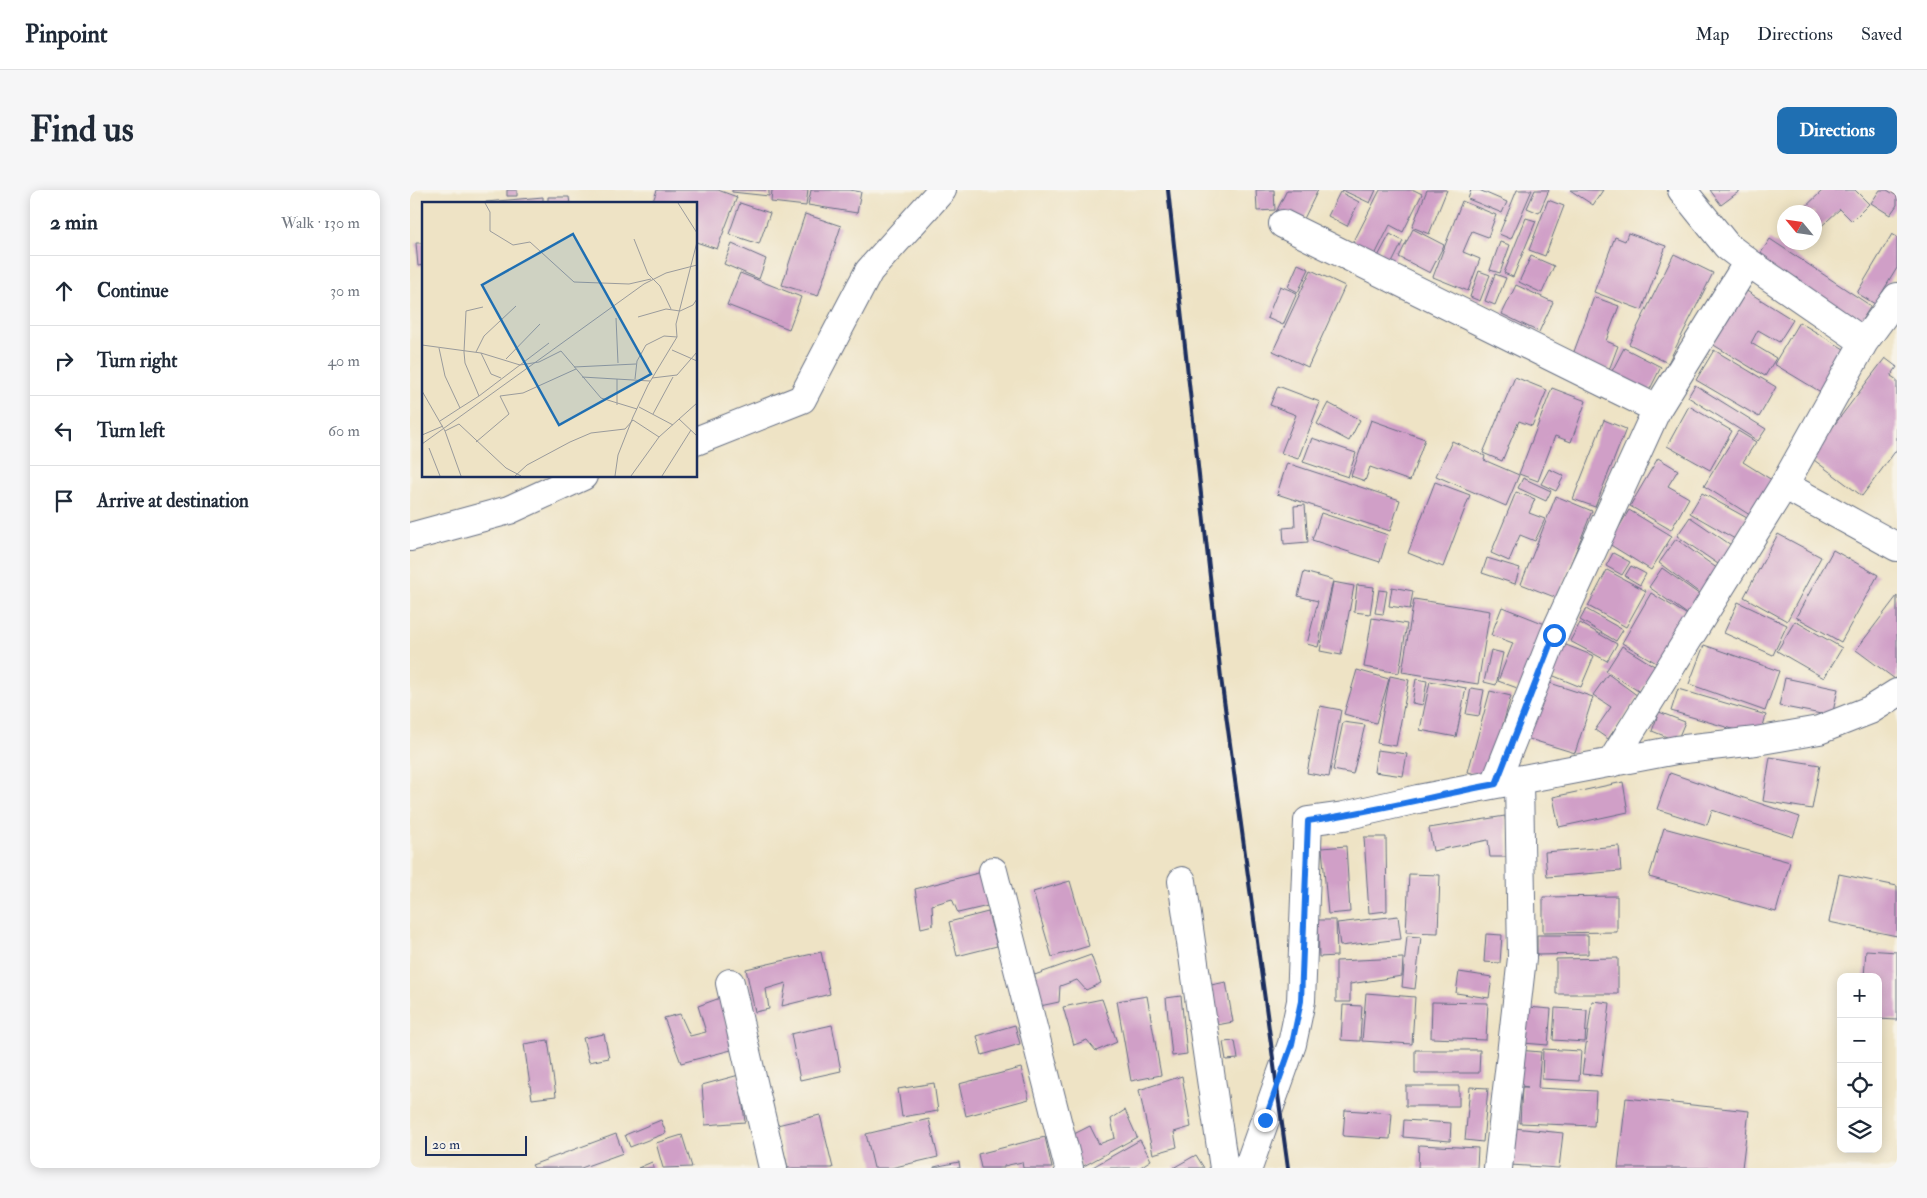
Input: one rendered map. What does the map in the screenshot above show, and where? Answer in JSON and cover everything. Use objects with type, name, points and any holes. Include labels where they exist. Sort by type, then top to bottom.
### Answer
[{"type":"street","points":[[698,440],[802,399],[869,272],[942,190]]},
{"type":"street","points":[[1682,190],[1727,246],[1864,342]]},
{"type":"street","points":[[1283,224],[1657,409]]},
{"type":"street","points":[[1498,1168],[1522,958],[1507,782],[1554,635],[1657,409],[1748,262]]},
{"type":"street","points":[[1611,763],[1784,485],[1864,342],[1897,297]]},
{"type":"street","points":[[410,537],[509,510],[578,478]]},
{"type":"street","points":[[1784,485],[1897,547]]},
{"type":"street","points":[[1248,1168],[1292,1044],[1301,1001],[1308,821],[1344,816],[1418,799],[1676,750],[1756,741],[1819,730],[1870,710],[1897,693]]},
{"type":"street","points":[[993,871],[1069,1168]]},
{"type":"street","points":[[1182,881],[1224,1168]]},
{"type":"street","points":[[730,983],[773,1168]]},
{"type":"building","points":[[507,190],[517,190],[517,196],[507,196]]},
{"type":"building","points":[[657,190],[718,190],[737,197],[717,249],[698,243],[698,202],[653,202]]},
{"type":"building","points":[[732,190],[769,190],[769,196],[732,192]]},
{"type":"building","points":[[772,190],[808,190],[806,206],[771,202]]},
{"type":"building","points":[[811,190],[850,190],[861,192],[857,213],[808,205]]},
{"type":"building","points":[[1256,190],[1274,190],[1275,210],[1257,211]]},
{"type":"building","points":[[1287,190],[1318,190],[1301,225],[1276,212]]},
{"type":"building","points":[[1342,190],[1376,190],[1370,203]]},
{"type":"building","points":[[1380,190],[1414,190],[1422,194],[1403,232],[1390,225],[1373,259],[1351,247]]},
{"type":"building","points":[[1427,190],[1447,190],[1429,234],[1412,227]]},
{"type":"building","points":[[1471,190],[1479,190],[1507,202],[1502,213],[1468,199]]},
{"type":"building","points":[[1517,190],[1532,190],[1511,239],[1499,234]]},
{"type":"building","points":[[1535,190],[1549,190],[1539,213],[1527,208]]},
{"type":"building","points":[[1570,190],[1603,190],[1593,205]]},
{"type":"building","points":[[1710,190],[1741,190],[1721,205]]},
{"type":"building","points":[[1823,190],[1855,190],[1869,204],[1852,221],[1840,209],[1822,226],[1822,205],[1807,205]]},
{"type":"building","points":[[1880,190],[1887,190],[1897,196],[1897,205],[1890,215],[1871,203]]},
{"type":"building","points":[[1340,192],[1359,202],[1347,226],[1328,216]]},
{"type":"building","points":[[543,197],[543,202],[486,202]]},
{"type":"building","points":[[548,197],[569,197],[570,202],[548,202]]},
{"type":"building","points":[[1548,200],[1564,206],[1545,256],[1529,250]]},
{"type":"building","points":[[1462,201],[1496,215],[1488,237],[1472,231],[1463,252],[1480,259],[1468,291],[1433,277]]},
{"type":"building","points":[[740,203],[770,213],[759,244],[729,234]]},
{"type":"building","points":[[805,214],[841,226],[818,296],[782,285]]},
{"type":"building","points":[[1526,218],[1536,221],[1513,277],[1504,273]]},
{"type":"building","points":[[1413,229],[1444,245],[1430,273],[1399,257]]},
{"type":"building","points":[[1628,233],[1666,246],[1642,310],[1594,292],[1615,237],[1625,241]]},
{"type":"building","points":[[1390,234],[1403,241],[1389,269],[1375,262]]},
{"type":"building","points":[[1892,234],[1897,237],[1897,268],[1875,304],[1857,293]]},
{"type":"building","points":[[1770,239],[1777,244],[1777,250],[1787,250],[1871,306],[1858,326],[1757,259]]},
{"type":"building","points":[[1500,242],[1510,245],[1500,273],[1490,270]]},
{"type":"building","points":[[416,243],[422,243],[422,265],[418,266]]},
{"type":"building","points":[[732,244],[766,259],[759,279],[724,264]]},
{"type":"building","points":[[1674,254],[1713,273],[1668,363],[1629,344]]},
{"type":"building","points":[[1531,256],[1554,266],[1542,293],[1519,282]]},
{"type":"building","points":[[1298,264],[1309,269],[1298,292],[1288,287]]},
{"type":"building","points":[[1311,270],[1345,286],[1308,367],[1273,351]]},
{"type":"building","points":[[1479,271],[1490,275],[1480,301],[1470,297]]},
{"type":"building","points":[[740,273],[801,297],[789,329],[727,305]]},
{"type":"building","points":[[1495,274],[1506,278],[1495,305],[1485,301]]},
{"type":"building","points":[[1516,285],[1553,302],[1539,332],[1502,314]]},
{"type":"building","points":[[1280,286],[1297,293],[1283,325],[1267,318]]},
{"type":"building","points":[[1745,290],[1793,320],[1779,342],[1758,330],[1751,343],[1776,358],[1765,376],[1712,344]]},
{"type":"building","points":[[1594,297],[1619,306],[1606,341],[1618,346],[1609,370],[1572,357]]},
{"type":"building","points":[[1799,322],[1849,352],[1824,394],[1774,364]]},
{"type":"building","points":[[1624,348],[1661,367],[1648,393],[1611,373]]},
{"type":"building","points":[[1714,350],[1776,387],[1759,417],[1696,380]]},
{"type":"building","points":[[1885,358],[1897,367],[1891,376],[1897,380],[1897,449],[1862,496],[1810,457]]},
{"type":"building","points":[[1515,377],[1547,390],[1532,426],[1519,421],[1502,461],[1483,453]]},
{"type":"building","points":[[1695,385],[1766,429],[1758,441],[1688,397]]},
{"type":"building","points":[[1278,386],[1320,402],[1298,459],[1281,453],[1296,415],[1270,405]]},
{"type":"building","points":[[1552,388],[1586,401],[1571,442],[1555,436],[1538,481],[1519,474]]},
{"type":"building","points":[[1328,403],[1360,420],[1349,441],[1317,424]]},
{"type":"building","points":[[1689,406],[1732,431],[1710,470],[1667,446]]},
{"type":"building","points":[[1371,420],[1425,439],[1410,481],[1370,467],[1365,481],[1351,476]]},
{"type":"building","points":[[1604,420],[1626,429],[1595,507],[1573,499]]},
{"type":"building","points":[[1738,431],[1756,442],[1743,462],[1775,482],[1753,517],[1704,486]]},
{"type":"building","points":[[1312,438],[1356,453],[1348,477],[1303,462]]},
{"type":"building","points":[[1452,441],[1485,456],[1484,460],[1519,475],[1506,506],[1436,476]]},
{"type":"building","points":[[1658,458],[1678,470],[1668,486],[1689,498],[1671,530],[1630,506]]},
{"type":"building","points":[[1287,463],[1400,500],[1390,531],[1277,494]]},
{"type":"building","points":[[1549,469],[1564,476],[1556,491],[1541,484]]},
{"type":"building","points":[[1523,478],[1551,491],[1546,501],[1518,488]]},
{"type":"building","points":[[1435,482],[1470,495],[1443,567],[1408,553]]},
{"type":"building","points":[[1516,492],[1535,499],[1529,513],[1545,519],[1535,541],[1520,535],[1509,561],[1491,553]]},
{"type":"building","points":[[1702,493],[1747,518],[1735,539],[1690,513]]},
{"type":"building","points":[[1556,496],[1592,511],[1557,598],[1521,584]]},
{"type":"building","points":[[1305,505],[1308,542],[1284,544],[1283,528],[1295,527],[1294,506]]},
{"type":"building","points":[[1629,510],[1672,536],[1651,570],[1609,544]]},
{"type":"building","points":[[1321,513],[1388,535],[1380,562],[1312,540]]},
{"type":"building","points":[[1690,517],[1734,547],[1721,566],[1677,536]]},
{"type":"building","points":[[1778,534],[1821,557],[1787,621],[1744,597]]},
{"type":"building","points":[[1676,539],[1718,569],[1701,594],[1659,563]]},
{"type":"building","points":[[1833,550],[1878,575],[1841,642],[1796,617]]},
{"type":"building","points":[[1613,553],[1630,562],[1622,575],[1606,566]]},
{"type":"building","points":[[1487,558],[1520,568],[1515,584],[1482,573]]},
{"type":"building","points":[[1631,566],[1646,574],[1640,585],[1625,576]]},
{"type":"building","points":[[1662,568],[1703,597],[1690,616],[1649,587]]},
{"type":"building","points":[[1607,570],[1646,591],[1626,627],[1588,606]]},
{"type":"building","points":[[1304,572],[1333,580],[1318,647],[1307,644],[1318,601],[1298,596]]},
{"type":"building","points":[[1333,582],[1354,586],[1341,655],[1320,651]]},
{"type":"building","points":[[1357,585],[1374,587],[1370,614],[1354,612]]},
{"type":"building","points":[[1392,587],[1413,591],[1410,609],[1389,606]]},
{"type":"building","points":[[1379,590],[1387,591],[1383,614],[1375,613]]},
{"type":"building","points":[[1651,593],[1689,616],[1660,665],[1622,643]]},
{"type":"building","points":[[1897,596],[1897,677],[1895,679],[1856,650]]},
{"type":"building","points":[[1414,599],[1490,611],[1478,684],[1402,672]]},
{"type":"building","points":[[1738,602],[1787,625],[1773,655],[1724,633]]},
{"type":"building","points":[[1502,607],[1545,624],[1520,689],[1498,681],[1513,643],[1491,635]]},
{"type":"building","points":[[1586,609],[1623,630],[1616,641],[1580,620]]},
{"type":"building","points":[[1372,618],[1407,624],[1399,673],[1364,667]]},
{"type":"building","points":[[1795,621],[1842,648],[1824,678],[1777,651]]},
{"type":"building","points":[[1580,623],[1617,644],[1607,661],[1570,641]]},
{"type":"building","points":[[1561,643],[1594,656],[1581,687],[1549,674]]},
{"type":"building","points":[[1704,645],[1779,671],[1765,711],[1689,684]]},
{"type":"building","points":[[1622,646],[1656,667],[1640,692],[1606,671]]},
{"type":"building","points":[[1491,650],[1503,653],[1496,685],[1484,682]]},
{"type":"building","points":[[1357,670],[1389,679],[1376,723],[1344,714]]},
{"type":"building","points":[[1608,674],[1638,696],[1608,739],[1595,730],[1611,707],[1593,695]]},
{"type":"building","points":[[1390,676],[1409,680],[1396,746],[1377,743]]},
{"type":"building","points":[[1785,678],[1838,689],[1832,716],[1779,706]]},
{"type":"building","points":[[1416,679],[1427,681],[1423,705],[1412,703]]},
{"type":"building","points":[[1430,681],[1466,688],[1456,737],[1420,730]]},
{"type":"building","points":[[1544,681],[1593,697],[1575,753],[1526,738]]},
{"type":"building","points":[[1471,688],[1484,690],[1479,716],[1466,714]]},
{"type":"building","points":[[1678,689],[1766,715],[1760,737],[1671,711]]},
{"type":"building","points":[[1490,691],[1511,696],[1488,777],[1468,772]]},
{"type":"building","points":[[1320,706],[1341,710],[1329,777],[1307,773]]},
{"type":"building","points":[[1659,712],[1685,722],[1677,741],[1652,731]]},
{"type":"building","points":[[1343,722],[1365,725],[1353,774],[1333,770]]},
{"type":"building","points":[[1377,750],[1407,754],[1403,776],[1374,772]]},
{"type":"building","points":[[1770,757],[1820,765],[1812,809],[1763,801]]},
{"type":"building","points":[[1670,773],[1800,817],[1793,837],[1712,810],[1707,825],[1657,809]]},
{"type":"building","points":[[1623,782],[1628,812],[1559,827],[1553,797]]},
{"type":"building","points":[[1505,816],[1509,857],[1490,857],[1488,840],[1433,851],[1429,828]]},
{"type":"building","points":[[1664,828],[1790,862],[1776,912],[1649,877]]},
{"type":"building","points":[[1364,837],[1386,837],[1387,911],[1369,913]]},
{"type":"building","points":[[1346,846],[1350,912],[1328,914],[1322,848]]},
{"type":"building","points":[[1619,846],[1621,871],[1547,877],[1545,852]]},
{"type":"building","points":[[982,872],[988,906],[958,913],[952,899],[932,905],[933,925],[921,928],[915,889]]},
{"type":"building","points":[[1409,874],[1440,875],[1438,933],[1406,932]]},
{"type":"building","points":[[1839,874],[1897,886],[1897,936],[1829,922]]},
{"type":"building","points":[[1070,881],[1089,946],[1052,957],[1033,892]]},
{"type":"building","points":[[1617,896],[1617,932],[1543,933],[1543,897]]},
{"type":"building","points":[[988,912],[997,946],[957,956],[949,922]]},
{"type":"building","points":[[1398,916],[1401,939],[1340,946],[1337,923]]},
{"type":"building","points":[[1318,920],[1336,920],[1337,956],[1319,957]]},
{"type":"building","points":[[1486,934],[1502,935],[1500,963],[1484,962]]},
{"type":"building","points":[[1537,935],[1588,935],[1588,954],[1537,955]]},
{"type":"building","points":[[1407,936],[1421,937],[1415,989],[1402,987]]},
{"type":"building","points":[[1866,950],[1897,952],[1897,1020],[1882,1019],[1882,973],[1864,973]]},
{"type":"building","points":[[821,952],[830,994],[782,1006],[786,983],[766,989],[769,1009],[755,1012],[746,969]]},
{"type":"building","points":[[1091,955],[1101,983],[1086,990],[1077,980],[1060,986],[1059,1002],[1040,1006],[1029,977]]},
{"type":"building","points":[[1403,958],[1402,976],[1350,984],[1350,1002],[1336,1002],[1336,961]]},
{"type":"building","points":[[1618,958],[1618,994],[1556,994],[1556,959]]},
{"type":"building","points":[[1459,972],[1492,977],[1489,998],[1456,993]]},
{"type":"building","points":[[1226,982],[1233,1022],[1217,1025],[1211,985]]},
{"type":"building","points":[[1366,993],[1415,997],[1412,1044],[1362,1041]]},
{"type":"building","points":[[1147,996],[1161,1075],[1131,1081],[1117,1001]]},
{"type":"building","points":[[1181,996],[1187,1054],[1172,1056],[1166,998]]},
{"type":"building","points":[[720,998],[735,1049],[681,1063],[664,1018],[680,1014],[690,1036],[706,1032],[698,1006]]},
{"type":"building","points":[[1102,999],[1117,1042],[1096,1051],[1087,1040],[1074,1045],[1063,1007]]},
{"type":"building","points":[[1592,1001],[1610,1003],[1601,1076],[1582,1074]]},
{"type":"building","points":[[1432,1002],[1488,1003],[1486,1040],[1431,1038]]},
{"type":"building","points":[[1343,1005],[1362,1006],[1360,1041],[1341,1040]]},
{"type":"building","points":[[1527,1007],[1551,1009],[1548,1045],[1523,1043]]},
{"type":"building","points":[[1555,1008],[1587,1010],[1585,1042],[1553,1040]]},
{"type":"building","points":[[832,1025],[841,1071],[800,1080],[791,1034]]},
{"type":"building","points":[[1015,1025],[1020,1044],[982,1055],[977,1036]]},
{"type":"building","points":[[604,1034],[609,1058],[589,1062],[583,1038]]},
{"type":"building","points":[[548,1040],[556,1096],[532,1099],[524,1044]]},
{"type":"building","points":[[1235,1041],[1238,1059],[1226,1060],[1223,1042]]},
{"type":"building","points":[[1543,1049],[1581,1051],[1579,1081],[1542,1079]]},
{"type":"building","points":[[1415,1050],[1480,1050],[1479,1073],[1415,1073]]},
{"type":"building","points":[[1518,1050],[1541,1052],[1538,1088],[1596,1091],[1594,1126],[1520,1123],[1522,1087],[1528,1087],[1515,1085]]},
{"type":"building","points":[[1021,1068],[1029,1099],[966,1116],[959,1084]]},
{"type":"building","points":[[739,1075],[745,1122],[705,1125],[702,1085]]},
{"type":"building","points":[[1182,1076],[1191,1127],[1174,1132],[1177,1147],[1153,1154],[1139,1090]]},
{"type":"building","points":[[934,1083],[938,1111],[902,1117],[898,1089]]},
{"type":"building","points":[[1406,1086],[1459,1086],[1459,1106],[1406,1106]]},
{"type":"building","points":[[1470,1087],[1488,1088],[1483,1142],[1465,1140]]},
{"type":"building","points":[[1626,1098],[1749,1111],[1742,1168],[1618,1168]]},
{"type":"building","points":[[1125,1110],[1137,1137],[1082,1167],[1070,1136],[1090,1126],[1099,1144],[1115,1138],[1111,1119]]},
{"type":"building","points":[[1345,1110],[1392,1113],[1390,1139],[1343,1136]]},
{"type":"building","points":[[820,1115],[833,1168],[788,1168],[777,1125]]},
{"type":"building","points":[[929,1119],[938,1157],[891,1168],[874,1168],[866,1134]]},
{"type":"building","points":[[661,1120],[666,1133],[630,1147],[625,1135]]},
{"type":"building","points":[[1404,1120],[1451,1123],[1450,1141],[1403,1137]]},
{"type":"building","points":[[1514,1128],[1563,1133],[1559,1168],[1510,1165]]},
{"type":"building","points":[[616,1134],[623,1153],[581,1168],[534,1168],[532,1165]]},
{"type":"building","points":[[682,1135],[692,1167],[663,1168],[656,1143]]},
{"type":"building","points":[[1045,1137],[1052,1168],[1023,1168],[1022,1162],[1004,1166],[1004,1168],[981,1168],[978,1154]]},
{"type":"building","points":[[1140,1140],[1151,1160],[1139,1168],[1091,1168]]},
{"type":"building","points":[[1419,1145],[1478,1148],[1477,1168],[1418,1168]]},
{"type":"building","points":[[1196,1155],[1204,1168],[1173,1168]]},
{"type":"building","points":[[652,1162],[654,1168],[638,1168]]},
{"type":"building","points":[[959,1162],[960,1168],[934,1168],[934,1167]]},
{"type":"railway","points":[[1168,190],[1221,678],[1288,1168]]},
{"type":"route","points":[[1265,1120],[1292,1044],[1301,1001],[1308,821],[1344,816],[1496,784],[1554,635]]}]
